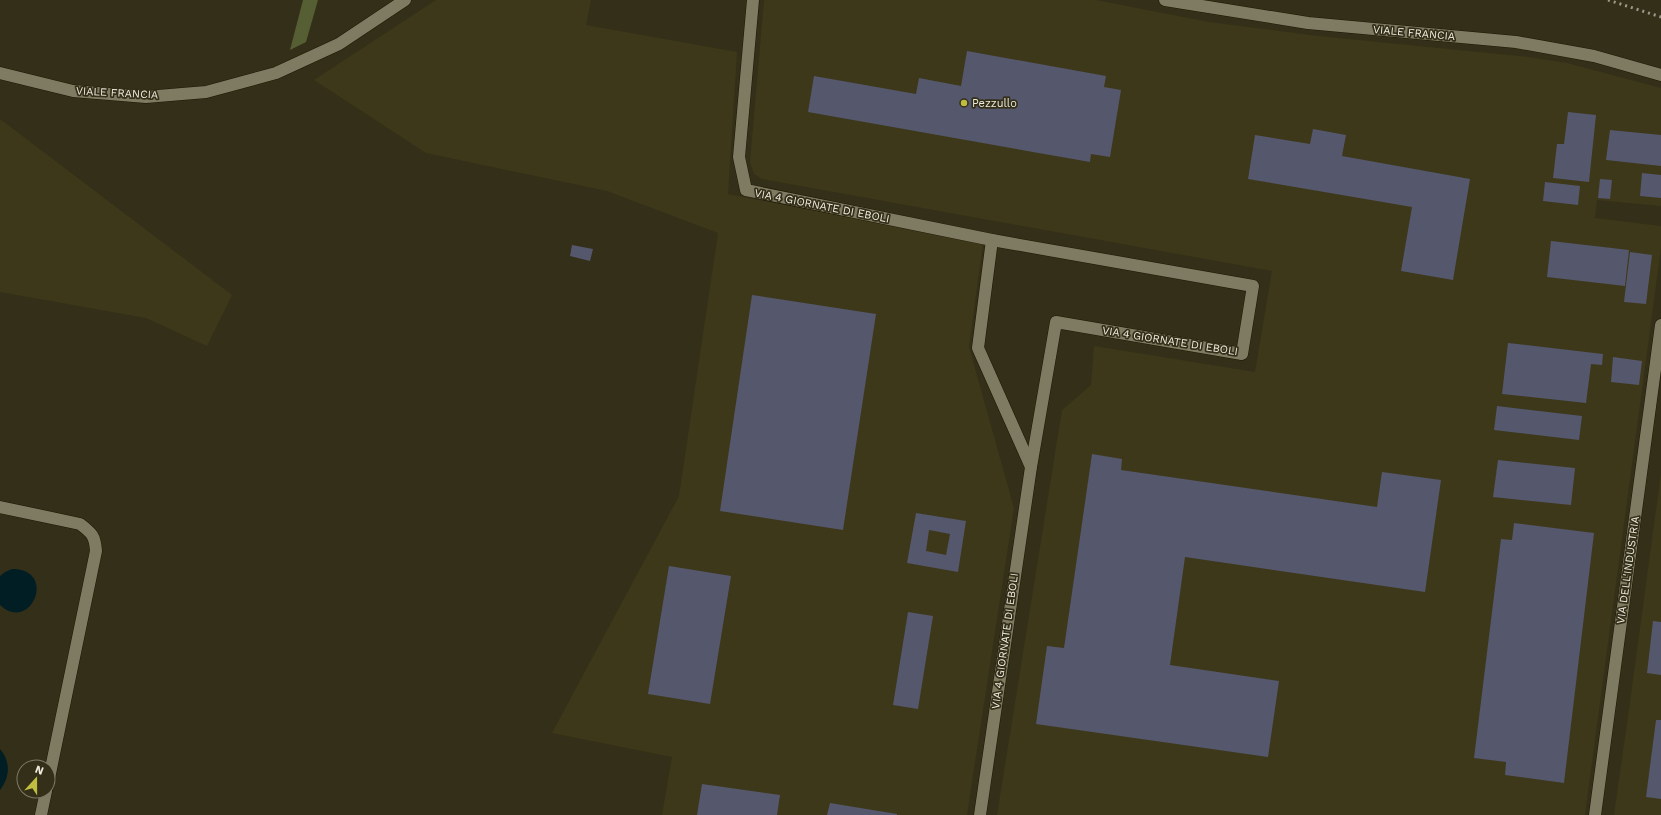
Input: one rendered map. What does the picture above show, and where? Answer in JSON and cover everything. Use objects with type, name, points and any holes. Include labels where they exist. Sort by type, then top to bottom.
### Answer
[{"type":"street","name":"VIALE FRANCIA","points":[[0,73],[73,92],[146,97],[206,92],[276,73],[332,48],[405,0]]},
{"type":"street","name":"VIA 4 GIORNATE DI EBOLI","points":[[753,0],[739,157],[746,190],[992,240],[1253,286],[1242,354],[1056,322],[1031,467],[980,815]]},
{"type":"street","name":"VIALE FRANCIA","points":[[1165,0],[1308,23],[1516,42],[1594,56],[1661,75]]},
{"type":"street","points":[[992,240],[978,348],[1031,467]]},
{"type":"street","name":"VIA DELL'INDUSTRIA","points":[[1595,815],[1661,325]]},
{"type":"street","points":[[0,507],[80,524],[88,530],[95,539],[96,551],[53,759]]},
{"type":"street","points":[[41,815],[44,799]]},
{"type":"shaded area","points":[[436,0],[591,0],[586,25],[737,52],[728,194],[983,243],[969,347],[1014,508],[967,815],[662,815],[672,757],[552,733],[679,496],[718,233],[607,191],[426,153],[314,80]]},
{"type":"shaded area","points":[[764,0],[1096,0],[1209,22],[1318,36],[1528,57],[1567,63],[1661,88],[1661,206],[1597,200],[1595,218],[1661,226],[1661,248],[1585,815],[997,815],[1062,410],[1091,385],[1094,346],[1255,372],[1272,271],[762,179],[754,174],[750,162]]},
{"type":"shaded area","points":[[0,119],[232,295],[207,346],[146,318],[0,292]]},
{"type":"shaded area","points":[[1661,473],[1661,815],[1614,815],[1631,695]]},
{"type":"green space","points":[[303,0],[318,0],[306,42],[290,50]]},
{"type":"water","points":[[12,569],[26,572],[34,579],[37,588],[35,598],[30,606],[21,612],[11,612],[0,605],[0,576]]},
{"type":"water","points":[[0,749],[6,759],[8,770],[6,780],[0,790]]},
{"type":"building","name":"Pezzullo","points":[[967,51],[1106,76],[1104,87],[1121,90],[1110,157],[1091,154],[1090,162],[808,112],[814,76],[916,94],[919,78],[961,86]]},
{"type":"building","points":[[1568,112],[1596,115],[1589,182],[1553,178],[1557,144],[1564,144]]},
{"type":"building","points":[[1313,129],[1346,135],[1342,156],[1470,179],[1453,280],[1401,271],[1412,207],[1248,179],[1255,135],[1310,144]]},
{"type":"building","points":[[1610,130],[1661,135],[1661,166],[1606,160]]},
{"type":"building","points":[[1642,173],[1661,175],[1661,198],[1640,196]]},
{"type":"building","points":[[1600,179],[1612,180],[1610,199],[1598,198]]},
{"type":"building","points":[[1545,182],[1580,186],[1578,205],[1543,201]]},
{"type":"building","points":[[1551,241],[1629,250],[1625,286],[1547,277]]},
{"type":"building","points":[[572,245],[593,249],[590,261],[570,256]]},
{"type":"building","points":[[1630,252],[1652,255],[1646,304],[1624,302]]},
{"type":"building","points":[[752,295],[876,314],[843,530],[720,511]]},
{"type":"building","points":[[1508,343],[1603,354],[1602,365],[1591,364],[1586,403],[1502,394]]},
{"type":"building","points":[[1613,357],[1642,361],[1639,385],[1611,382]]},
{"type":"building","points":[[1497,406],[1582,416],[1579,440],[1494,430]]},
{"type":"building","points":[[1092,454],[1122,459],[1121,470],[1377,507],[1382,472],[1441,480],[1425,592],[1185,557],[1170,665],[1279,681],[1268,757],[1036,724],[1047,646],[1064,648]]},
{"type":"building","points":[[1498,460],[1575,468],[1571,505],[1493,497]]},
{"type":"building","points":[[916,513],[966,521],[958,572],[907,563]],"holes":[[[929,530],[950,534],[946,555],[926,551]]]},
{"type":"building","points":[[1514,523],[1594,533],[1564,783],[1505,775],[1506,762],[1474,758],[1501,539],[1512,540]]},
{"type":"building","points":[[669,566],[731,576],[710,704],[648,694]]},
{"type":"building","points":[[908,612],[933,616],[918,709],[893,705]]},
{"type":"building","points":[[1653,621],[1661,622],[1661,675],[1647,673]]},
{"type":"building","points":[[1656,720],[1661,720],[1661,799],[1646,797]]},
{"type":"building","points":[[702,784],[780,795],[777,815],[697,815]]},
{"type":"building","points":[[830,803],[897,814],[897,815],[827,815]]},
{"type":"railway","points":[[1608,0],[1661,17]]},
{"type":"place","name":"Pezzullo","points":[[964,103]]}]
